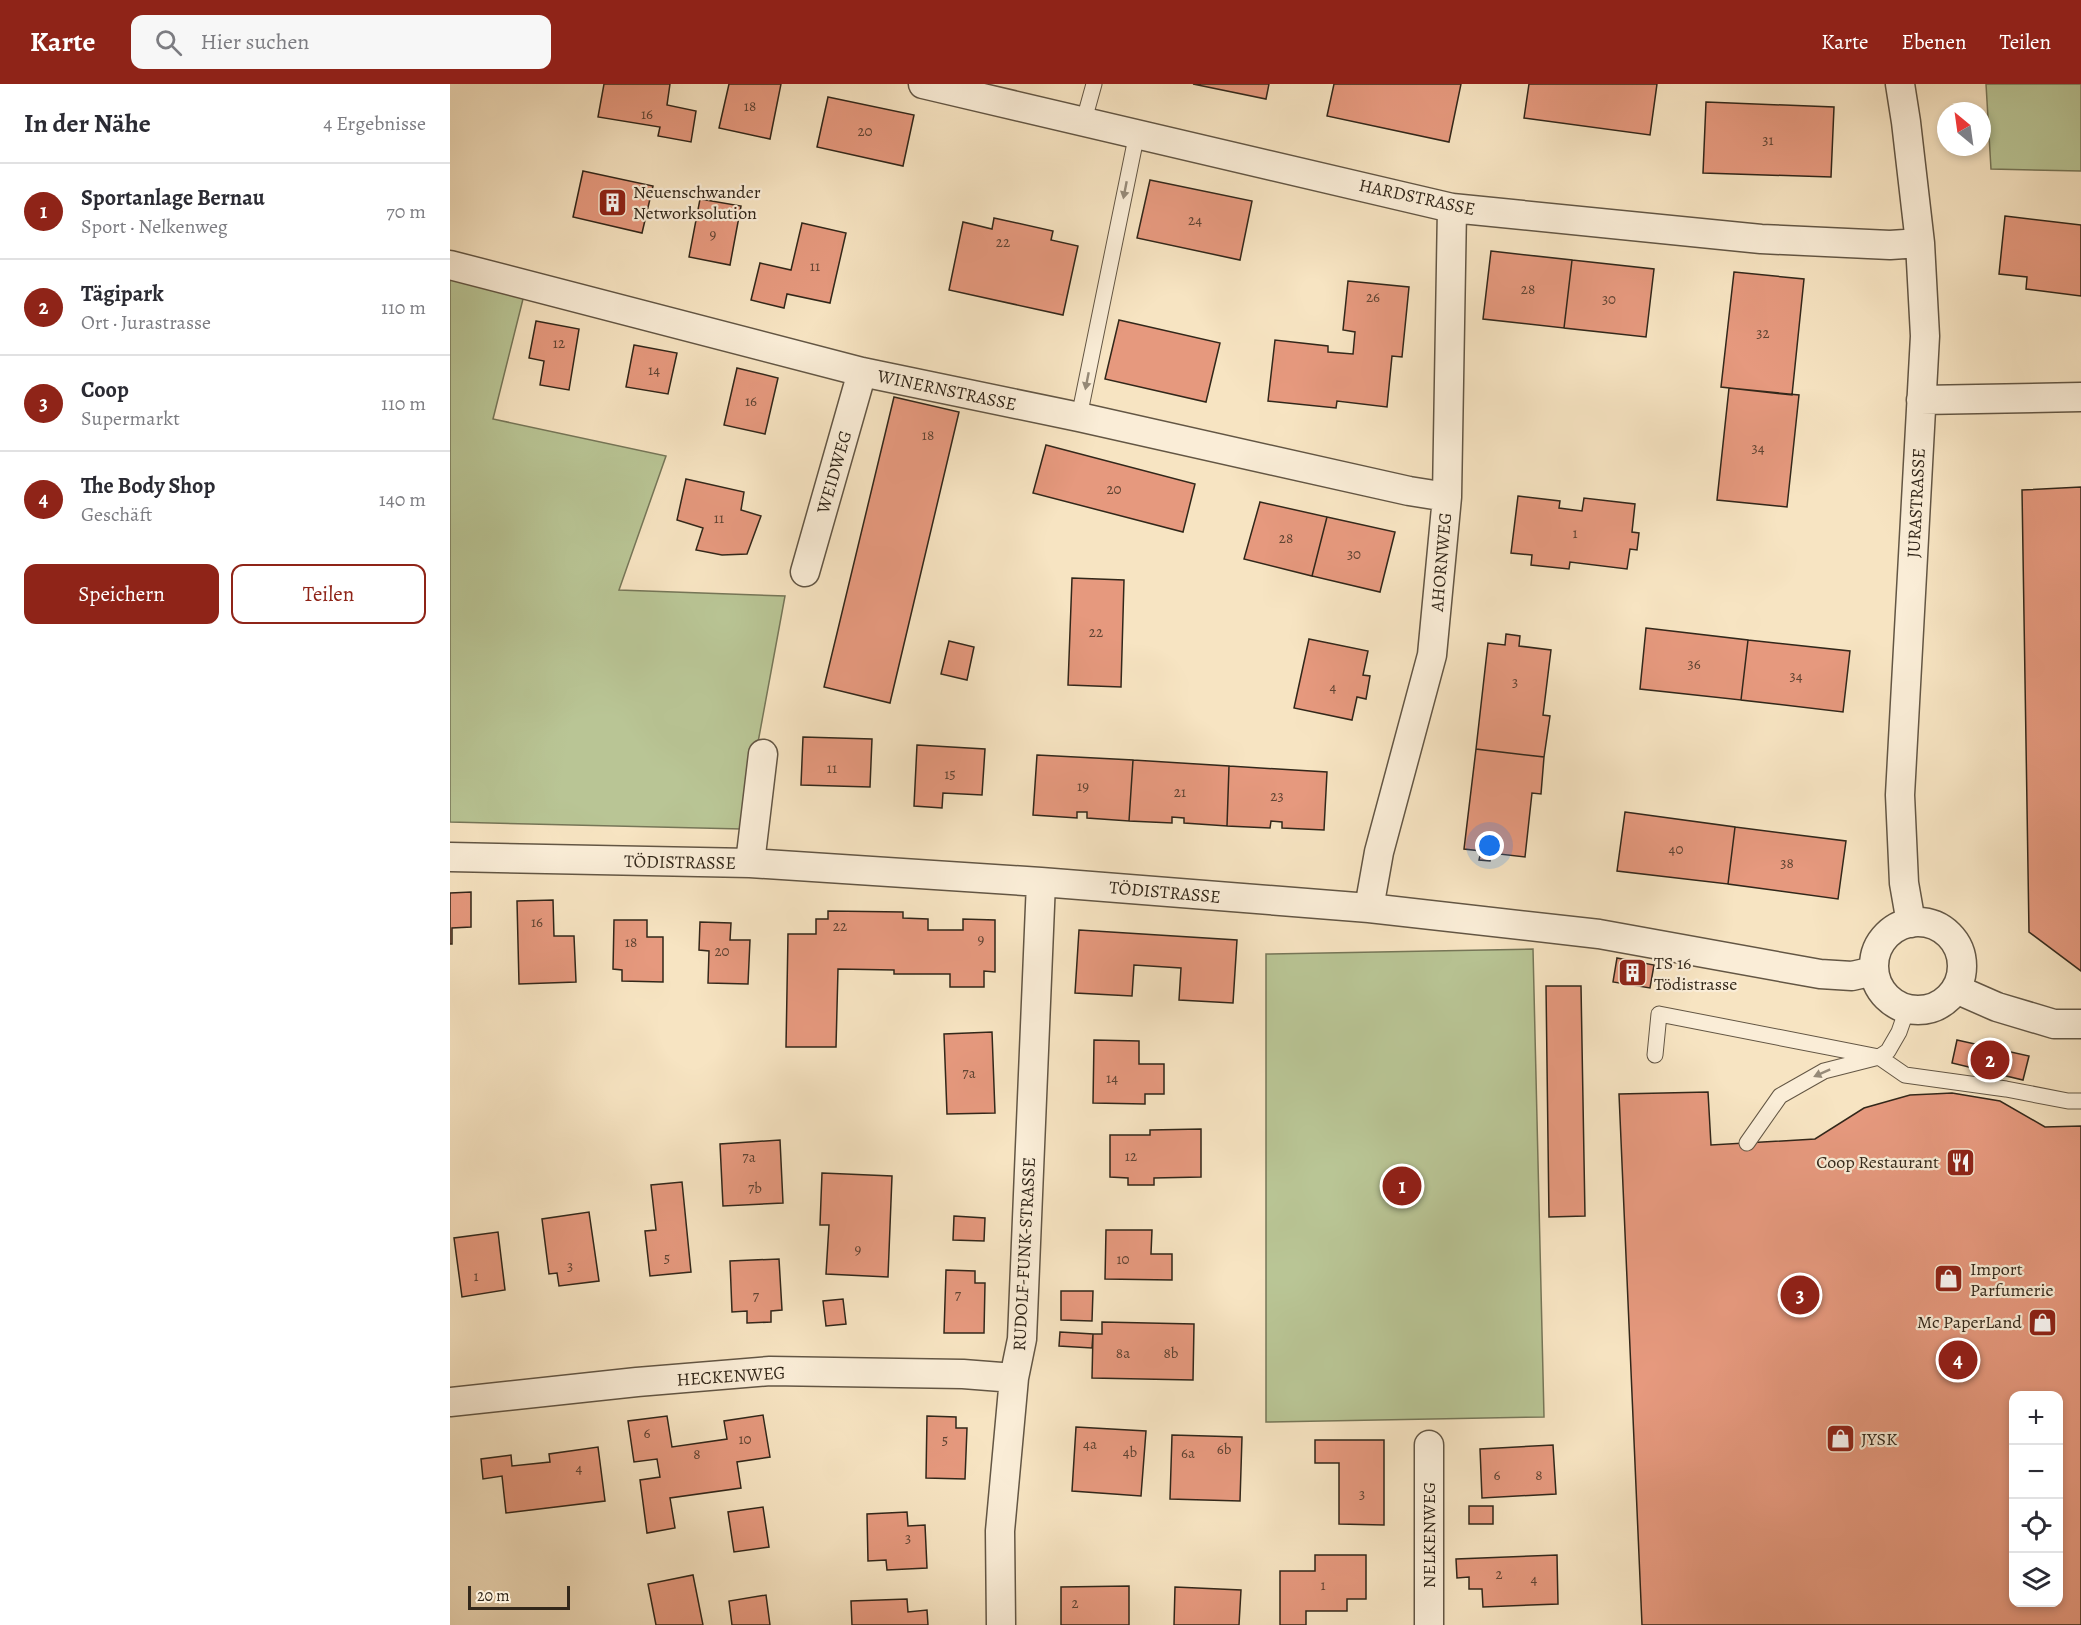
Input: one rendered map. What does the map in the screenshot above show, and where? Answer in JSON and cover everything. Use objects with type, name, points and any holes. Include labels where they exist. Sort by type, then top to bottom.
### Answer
[{"type":"street","name":"JURASTRASSE","points":[[1900,84],[1920,243],[1925,336],[1900,795],[1904,884],[1911,923]]},
{"type":"street","name":"HARDSTRASSE","points":[[941,86],[1452,208],[1761,239],[1890,245],[1920,243]]},
{"type":"street","name":"AHORNWEG","points":[[1369,908],[1379,852],[1432,655],[1447,497],[1452,208]]},
{"type":"street","name":"WINERNSTRASSE","points":[[450,265],[862,372],[1079,417],[1409,491],[1447,497]]},
{"type":"street","name":"WEIDWEG","points":[[806,572],[862,372]]},
{"type":"street","points":[[1921,400],[2081,397]]},
{"type":"street","points":[[750,863],[763,754]]},
{"type":"street","name":"TÖDISTRASSE","points":[[450,857],[750,863],[1041,882],[1369,908],[1599,934],[1820,974],[1852,976],[1874,971]]},
{"type":"street","name":"RUDOLF-FUNK-STRASSE","points":[[1001,1625],[1000,1531],[1014,1378],[1022,1339],[1041,882]]},
{"type":"street","points":[[1925,922],[1939,927],[1950,935],[1959,947],[1962,961],[1962,975],[1956,989],[1947,1000],[1935,1007],[1921,1010],[1907,1009],[1885,995],[1874,971],[1875,958],[1887,935],[1898,927],[1911,923],[1925,922]]},
{"type":"street","points":[[1956,989],[1997,1007],[2054,1024],[2081,1024]]},
{"type":"street","name":"HECKENWEG","points":[[450,1402],[770,1371],[963,1374],[1014,1378]]},
{"type":"street","name":"NELKENWEG","points":[[1429,1445],[1429,1625]]},
{"type":"lane","points":[[1084,120],[1094,84]]},
{"type":"lane","points":[[1079,417],[1137,133]]},
{"type":"lane","points":[[1747,1143],[1780,1096],[1824,1071],[1879,1057],[1888,1051],[1899,1032],[1907,1009]]},
{"type":"lane","points":[[1655,1055],[1659,1014],[1879,1057],[1905,1076],[2006,1089],[2068,1101],[2081,1101]]},
{"type":"green space","points":[[1986,84],[2081,84],[2081,171],[1991,169],[1991,102],[1987,102]]},
{"type":"green space","points":[[450,278],[524,295],[493,419],[666,456],[619,590],[785,596],[742,829],[450,822]]},
{"type":"green space","points":[[1533,949],[1544,1417],[1266,1422],[1266,954]]},
{"type":"building","points":[[604,84],[670,84],[667,105],[696,111],[691,142],[658,136],[660,127],[598,117]]},
{"type":"building","points":[[729,84],[781,84],[770,139],[719,128]]},
{"type":"building","points":[[1193,84],[1269,84],[1266,99]]},
{"type":"building","points":[[1334,84],[1461,84],[1449,142],[1327,116]]},
{"type":"building","points":[[1529,84],[1657,84],[1650,135],[1524,118]]},
{"type":"building","points":[[828,97],[914,115],[903,166],[817,147]]},
{"type":"building","points":[[1706,102],[1834,107],[1831,177],[1703,173]]},
{"type":"building","name":"Neuenschwander Networksolution","points":[[583,171],[653,186],[642,233],[573,217]]},
{"type":"building","points":[[1150,180],[1252,201],[1240,260],[1137,238]]},
{"type":"building","points":[[700,199],[741,206],[730,265],[689,257]]},
{"type":"building","points":[[2005,216],[2081,225],[2081,296],[2026,289],[2027,277],[1999,274]]},
{"type":"building","points":[[994,218],[1053,231],[1051,240],[1078,246],[1063,315],[949,290],[963,222],[992,229]]},
{"type":"building","points":[[802,223],[846,233],[830,303],[787,294],[784,308],[751,300],[760,263],[791,270]]},
{"type":"building","points":[[1491,251],[1572,260],[1564,328],[1483,319]]},
{"type":"building","points":[[1572,260],[1654,269],[1646,337],[1564,328]]},
{"type":"building","points":[[1734,272],[1804,279],[1792,395],[1721,387]]},
{"type":"building","points":[[1348,281],[1409,287],[1402,357],[1392,356],[1387,407],[1337,401],[1336,408],[1268,401],[1275,340],[1328,346],[1328,352],[1353,354],[1355,332],[1343,330]]},
{"type":"building","points":[[1119,320],[1220,343],[1206,402],[1105,379]]},
{"type":"building","points":[[536,321],[579,329],[569,390],[540,385],[544,361],[529,358]]},
{"type":"building","points":[[634,345],[677,353],[668,394],[626,387]]},
{"type":"building","points":[[737,368],[778,378],[765,434],[724,425]]},
{"type":"building","points":[[1729,388],[1799,395],[1787,507],[1717,500]]},
{"type":"building","points":[[894,397],[959,412],[890,703],[824,687]]},
{"type":"building","points":[[1046,445],[1195,484],[1183,532],[1033,493]]},
{"type":"building","points":[[686,479],[744,492],[741,510],[761,516],[747,554],[722,555],[696,550],[703,528],[677,520]]},
{"type":"building","points":[[2081,487],[2081,971],[2029,932],[2022,490]]},
{"type":"building","points":[[1518,496],[1560,501],[1559,508],[1582,511],[1584,498],[1635,504],[1632,532],[1639,533],[1637,550],[1630,549],[1627,569],[1570,562],[1569,569],[1531,565],[1532,555],[1511,553]]},
{"type":"building","points":[[1260,502],[1327,517],[1312,576],[1244,559]]},
{"type":"building","points":[[1327,517],[1395,532],[1380,592],[1312,576]]},
{"type":"building","points":[[1072,578],[1124,580],[1121,687],[1068,685]]},
{"type":"building","points":[[1646,628],[1748,640],[1741,700],[1640,689]]},
{"type":"building","points":[[1506,634],[1520,636],[1519,646],[1551,650],[1543,715],[1550,716],[1544,757],[1476,749],[1488,643],[1505,645]]},
{"type":"building","points":[[1309,639],[1368,651],[1363,675],[1370,676],[1366,699],[1357,697],[1352,720],[1294,708]]},
{"type":"building","points":[[1748,640],[1850,651],[1843,712],[1741,700]]},
{"type":"building","points":[[949,641],[974,647],[967,680],[941,674]]},
{"type":"building","points":[[803,737],[872,739],[870,787],[801,785]]},
{"type":"building","points":[[917,745],[985,749],[982,795],[943,793],[942,808],[914,806]]},
{"type":"building","points":[[1476,749],[1544,757],[1541,794],[1532,793],[1525,857],[1491,853],[1490,861],[1479,860],[1481,851],[1464,849]]},
{"type":"building","points":[[1037,755],[1133,760],[1129,821],[1087,818],[1087,812],[1077,812],[1077,818],[1033,815]]},
{"type":"building","points":[[1133,760],[1229,766],[1227,826],[1184,823],[1184,818],[1172,817],[1172,823],[1129,821]]},
{"type":"building","points":[[1229,766],[1327,772],[1324,830],[1282,828],[1282,822],[1271,821],[1270,828],[1227,826]]},
{"type":"building","points":[[1625,812],[1735,827],[1728,884],[1617,871]]},
{"type":"building","points":[[1735,827],[1846,841],[1838,899],[1728,884]]},
{"type":"building","points":[[471,892],[471,927],[452,928],[452,944],[450,944],[450,893]]},
{"type":"building","points":[[553,900],[554,936],[574,936],[576,982],[519,984],[517,901]]},
{"type":"building","points":[[828,911],[903,912],[903,918],[928,919],[928,930],[963,930],[963,919],[995,920],[995,972],[984,971],[984,987],[950,987],[950,974],[894,974],[894,970],[838,969],[836,1047],[786,1047],[788,934],[816,934],[816,919],[828,919]]},
{"type":"building","points":[[614,920],[647,920],[647,937],[663,937],[663,982],[622,981],[622,970],[613,969]]},
{"type":"building","points":[[700,922],[731,923],[730,940],[750,940],[748,984],[708,983],[709,951],[699,950]]},
{"type":"building","points":[[1079,930],[1237,940],[1233,1003],[1179,1000],[1181,968],[1134,965],[1132,996],[1075,993]]},
{"type":"building","name":"TS 16 Tödistrasse","points":[[1617,958],[1654,965],[1650,988],[1613,982]]},
{"type":"building","points":[[1546,986],[1581,986],[1585,1216],[1549,1217]]},
{"type":"building","points":[[992,1032],[995,1113],[947,1114],[944,1034]]},
{"type":"building","points":[[1094,1040],[1139,1041],[1139,1064],[1164,1064],[1164,1094],[1145,1094],[1145,1104],[1093,1103]]},
{"type":"building","points":[[1957,1040],[2029,1056],[2023,1080],[1952,1063]]},
{"type":"building","points":[[1708,1092],[1711,1145],[1815,1139],[1864,1108],[1910,1095],[1952,1093],[2000,1101],[2045,1127],[2081,1126],[2081,1625],[1642,1625],[1619,1094]]},
{"type":"building","points":[[1201,1129],[1201,1177],[1154,1178],[1154,1185],[1128,1185],[1128,1178],[1110,1177],[1110,1135],[1150,1135],[1150,1130]]},
{"type":"building","points":[[780,1140],[783,1203],[723,1206],[720,1144]]},
{"type":"building","points":[[822,1173],[892,1176],[888,1277],[826,1274],[829,1225],[820,1225]]},
{"type":"building","points":[[682,1182],[691,1272],[650,1276],[645,1231],[656,1230],[651,1185]]},
{"type":"building","points":[[589,1212],[599,1281],[559,1286],[557,1273],[549,1274],[542,1219]]},
{"type":"building","points":[[954,1216],[985,1218],[984,1241],[953,1240]]},
{"type":"building","points":[[1106,1230],[1152,1230],[1151,1254],[1172,1254],[1172,1280],[1105,1279]]},
{"type":"building","points":[[498,1232],[505,1290],[462,1297],[454,1238]]},
{"type":"building","points":[[779,1259],[782,1310],[771,1311],[771,1322],[747,1323],[747,1311],[732,1312],[730,1261]]},
{"type":"building","points":[[946,1270],[975,1271],[975,1283],[985,1283],[984,1333],[944,1333]]},
{"type":"building","points":[[1061,1291],[1093,1291],[1092,1321],[1061,1320]]},
{"type":"building","points":[[843,1299],[846,1324],[826,1326],[823,1301]]},
{"type":"building","points":[[1102,1322],[1194,1324],[1193,1380],[1092,1378],[1093,1334],[1102,1334]]},
{"type":"building","points":[[1060,1332],[1093,1334],[1092,1348],[1059,1346]]},
{"type":"building","points":[[763,1415],[770,1457],[737,1462],[741,1488],[670,1498],[675,1528],[647,1533],[640,1480],[660,1477],[657,1459],[634,1462],[628,1421],[667,1416],[672,1447],[727,1439],[724,1421]]},
{"type":"building","points":[[927,1416],[956,1417],[956,1428],[967,1428],[965,1479],[926,1478]]},
{"type":"building","points":[[1076,1427],[1146,1431],[1141,1496],[1072,1491]]},
{"type":"building","points":[[1172,1435],[1242,1437],[1240,1501],[1170,1499]]},
{"type":"building","points":[[1315,1440],[1384,1440],[1384,1525],[1339,1524],[1339,1463],[1315,1463]]},
{"type":"building","points":[[1553,1445],[1556,1494],[1482,1498],[1480,1449]]},
{"type":"building","points":[[598,1447],[605,1501],[506,1513],[502,1476],[483,1479],[481,1459],[511,1455],[512,1466],[550,1462],[549,1454]]},
{"type":"building","points":[[1469,1506],[1493,1506],[1493,1524],[1469,1524]]},
{"type":"building","points":[[763,1507],[769,1547],[734,1552],[728,1512]]},
{"type":"building","points":[[907,1512],[908,1526],[925,1525],[927,1568],[887,1570],[886,1560],[868,1561],[867,1514]]},
{"type":"building","points":[[1315,1555],[1366,1555],[1366,1599],[1347,1599],[1347,1611],[1306,1611],[1306,1625],[1280,1625],[1280,1571],[1315,1571]]},
{"type":"building","points":[[1557,1555],[1558,1604],[1483,1607],[1482,1589],[1469,1589],[1469,1577],[1457,1578],[1456,1559]]},
{"type":"building","points":[[693,1575],[703,1625],[656,1625],[648,1584]]},
{"type":"building","points":[[1129,1586],[1129,1625],[1061,1625],[1061,1587]]},
{"type":"building","points":[[1175,1587],[1241,1590],[1239,1625],[1174,1625]]},
{"type":"building","points":[[766,1595],[770,1625],[732,1625],[729,1601]]},
{"type":"building","points":[[907,1599],[908,1612],[927,1610],[928,1625],[852,1625],[851,1601]]},
{"type":"place","name":"Neuenschwander Networksolution","points":[[612,202]]},
{"type":"place","name":"TS 16 Tödistrasse","points":[[1633,973]]},
{"type":"place","name":"Tägipark","points":[[1990,1060]]},
{"type":"place","name":"Coop Restaurant","points":[[1960,1162]]},
{"type":"place","name":"Sportanlage Bernau","points":[[1402,1186]]},
{"type":"place","name":"Import Parfumerie","points":[[1949,1279]]},
{"type":"place","name":"Coop","points":[[1800,1295]]},
{"type":"place","name":"Mc PaperLand","points":[[2043,1322]]},
{"type":"place","name":"The Body Shop","points":[[1958,1360]]},
{"type":"place","name":"JYSK","points":[[1840,1439]]}]
